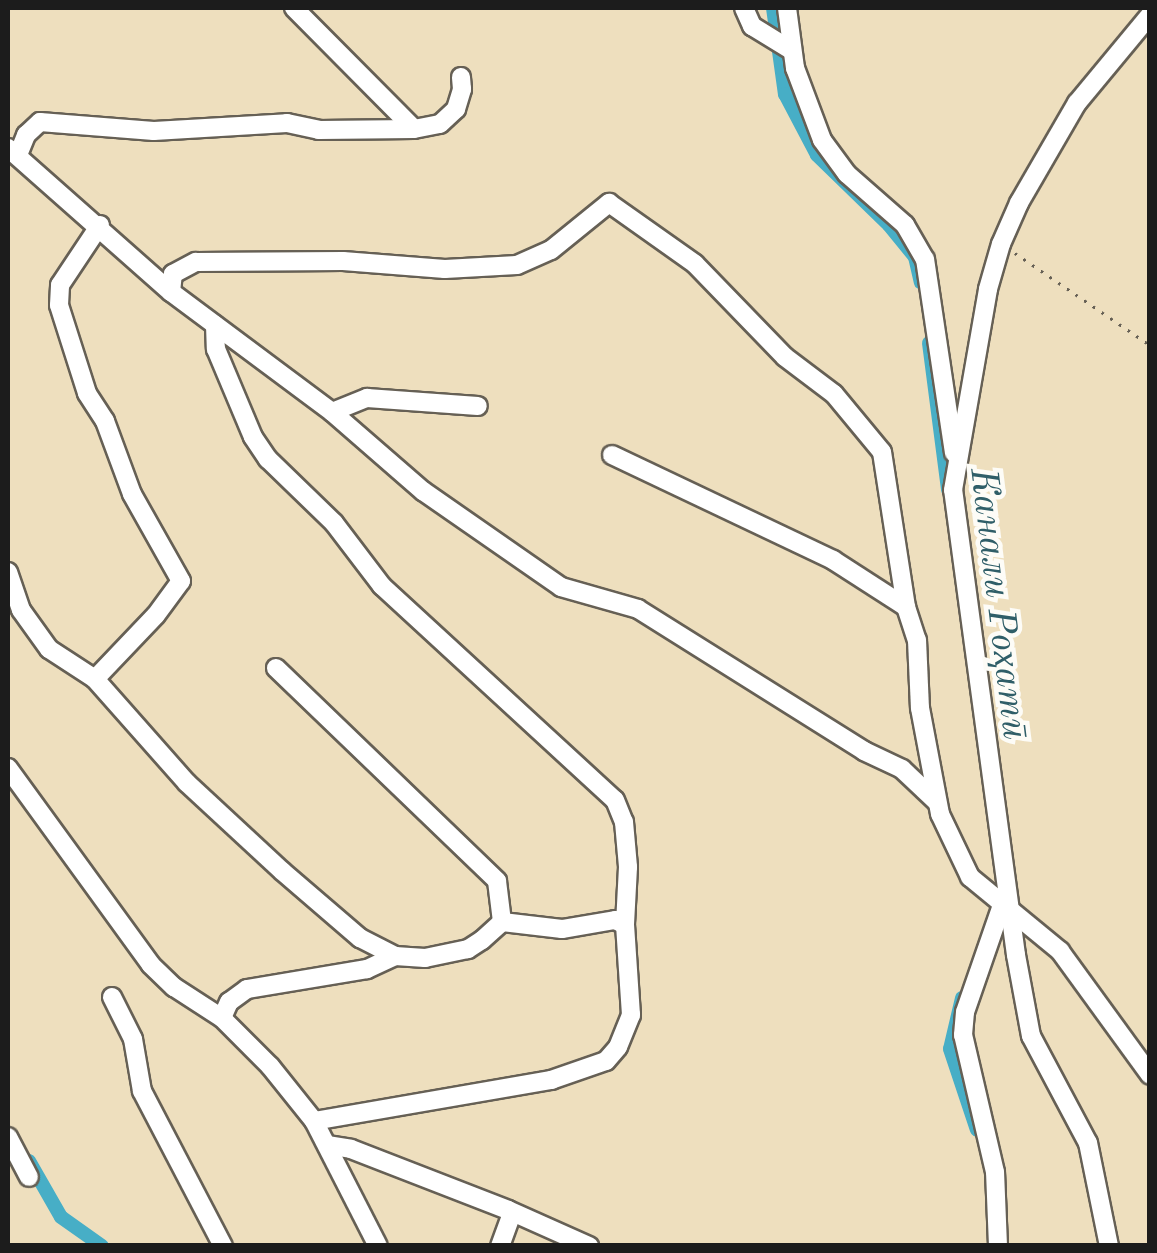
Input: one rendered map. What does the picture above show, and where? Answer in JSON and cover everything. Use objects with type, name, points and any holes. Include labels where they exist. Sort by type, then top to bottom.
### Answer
[{"type":"street","points":[[298,8],[414,128]]},
{"type":"street","points":[[744,8],[752,26],[780,45],[834,160],[905,225],[925,259],[956,464]]},
{"type":"street","points":[[780,45],[787,8]]},
{"type":"street","points":[[1109,1246],[1088,1143],[1031,1036],[1000,903],[954,505],[956,464],[988,289],[1002,244],[1019,203],[1077,103],[1150,14]]},
{"type":"street","points":[[460,77],[462,89],[456,109],[440,124],[319,130],[288,123],[154,131],[40,122],[13,152],[172,292],[332,412],[423,491],[560,587],[638,609],[864,752],[902,769],[937,802]]},
{"type":"street","points":[[172,292],[174,274],[196,262],[343,260],[445,270],[517,265],[551,250],[604,204],[615,205],[709,276],[784,357],[834,394],[876,442],[884,461],[906,607],[917,640],[920,708],[937,802],[962,864],[1000,903],[1060,951],[1150,1076]]},
{"type":"street","points":[[95,678],[156,615],[181,581],[147,526],[105,421],[87,393],[58,305],[60,285],[100,225]]},
{"type":"street","points":[[214,325],[216,349],[253,437],[268,460],[334,524],[382,586],[616,800],[624,822],[631,1015],[627,1031],[606,1061],[551,1080],[314,1121]]},
{"type":"street","points":[[332,412],[367,398],[478,406]]},
{"type":"street","points":[[612,455],[833,560],[906,607]]},
{"type":"street","points":[[8,572],[22,610],[49,649],[95,678],[187,783],[360,938],[395,956],[425,958],[468,949],[502,922],[562,928],[615,920],[626,925]]},
{"type":"street","points":[[276,668],[488,868],[497,881],[502,922]]},
{"type":"street","points":[[8,768],[151,965],[174,987],[222,1018],[270,1066],[314,1121],[378,1246]]},
{"type":"street","points":[[998,1246],[995,1172],[963,1036],[965,1012],[1000,903]]},
{"type":"street","points":[[222,1018],[229,1002],[246,989],[367,969],[395,956]]},
{"type":"street","points":[[112,998],[133,1039],[142,1092],[224,1246]]},
{"type":"street","points":[[8,1137],[29,1177]]},
{"type":"street","points":[[327,1145],[351,1149],[590,1246]]},
{"type":"street","points":[[500,1246],[511,1216],[508,1210]]},
{"type":"path","points":[[1002,244],[1150,346]]},
{"type":"waterway","name":"Канали Роҳатӣ","points":[[773,8],[785,94],[817,155],[889,225],[915,257],[921,282]]},
{"type":"waterway","name":"Канали Роҳатӣ","points":[[929,343],[948,490]]},
{"type":"waterway","name":"Канали Роҳатӣ","points":[[962,998],[950,1049],[977,1130]]},
{"type":"waterway","name":"Канали Роҳатӣ","points":[[29,1161],[61,1217],[102,1246]]}]
